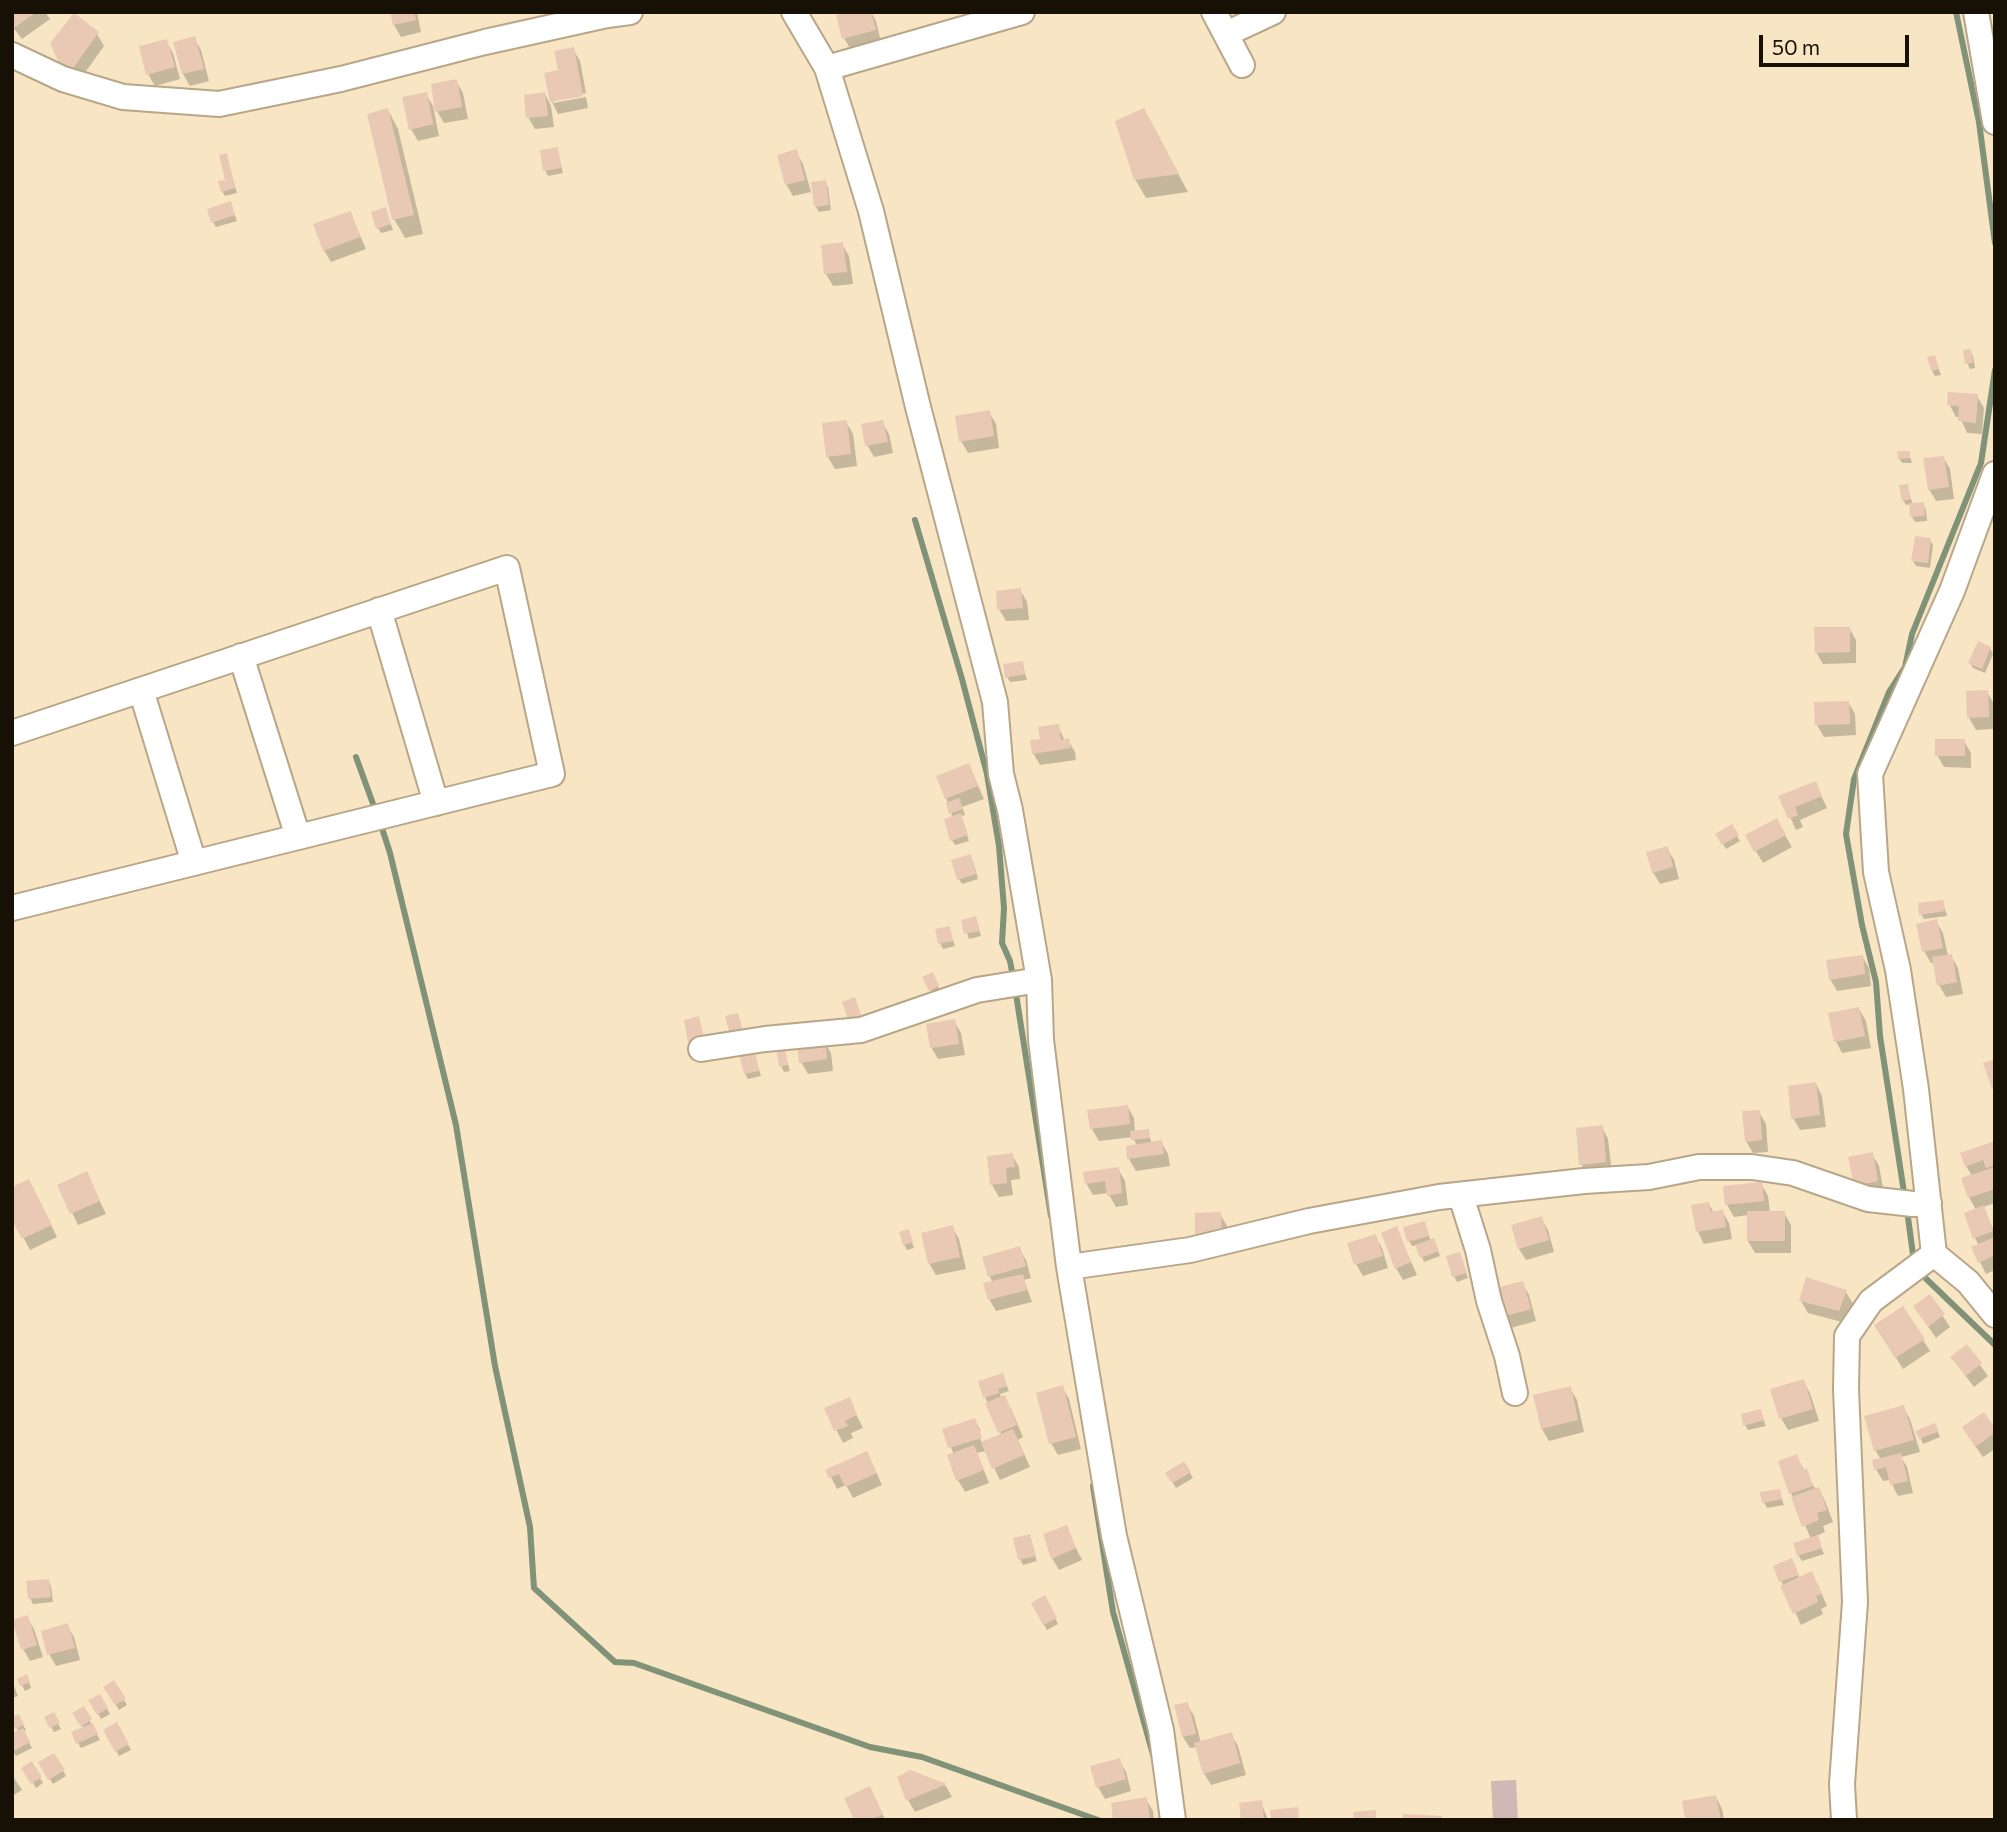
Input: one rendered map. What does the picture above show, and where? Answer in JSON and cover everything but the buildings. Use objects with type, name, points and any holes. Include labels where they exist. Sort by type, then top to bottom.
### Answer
[{"type":"street","points":[[12,55],[63,79],[123,97],[219,104],[341,79],[485,42],[630,12]]},
{"type":"street","points":[[794,12],[827,68],[871,211],[918,407],[995,702],[1001,774],[1010,810],[1039,980],[1041,1040],[1069,1267],[1114,1536],[1161,1730],[1171,1819]]},
{"type":"street","points":[[827,68],[1022,12]]},
{"type":"street","points":[[1242,65],[1220,23],[1273,12]]},
{"type":"street","points":[[1976,12],[1995,122]]},
{"type":"street","points":[[1995,474],[1952,591],[1870,774],[1876,872],[1900,983],[1922,1128],[1934,1254],[1968,1282],[1995,1315]]},
{"type":"street","points":[[12,733],[507,568],[552,774],[12,908]]},
{"type":"street","points":[[379,610],[436,803]]},
{"type":"street","points":[[241,656],[298,837]]},
{"type":"street","points":[[141,690],[194,863]]},
{"type":"street","points":[[701,1049],[765,1039],[861,1030],[977,990],[1039,980]]},
{"type":"street","points":[[1069,1267],[1151,1258],[1363,1210],[1439,1197],[1584,1181],[1649,1177],[1710,1167],[1752,1167],[1793,1173],[1868,1199],[1913,1205],[1929,1203]]},
{"type":"street","points":[[1461,1196],[1476,1242],[1489,1301],[1507,1356],[1515,1393]]},
{"type":"street","points":[[1844,1820],[1842,1784],[1855,1602],[1846,1389],[1847,1336],[1871,1301],[1934,1254]]},
{"type":"shaded area","points":[[1516,1780],[1518,1820],[1493,1820],[1491,1781]]},
{"type":"waterway","points":[[1956,12],[1979,122],[1995,243]]},
{"type":"waterway","points":[[1905,1199],[1880,1036],[1876,982],[1862,925],[1846,834],[1854,779],[1889,692],[1905,667],[1912,634],[1981,463],[1995,370]]},
{"type":"waterway","points":[[915,520],[987,774],[999,846],[1004,908],[1002,943],[1013,977]]},
{"type":"waterway","points":[[356,757],[376,812]]},
{"type":"waterway","points":[[380,822],[390,853],[456,1125],[495,1366],[530,1527],[534,1588],[615,1662],[634,1663],[870,1747],[922,1757],[1098,1820]]},
{"type":"waterway","points":[[1015,988],[1051,1216]]},
{"type":"waterway","points":[[1907,1210],[1914,1262]]},
{"type":"waterway","points":[[1918,1271],[1995,1345]]},
{"type":"waterway","points":[[1093,1486],[1113,1612],[1154,1758]]}]
